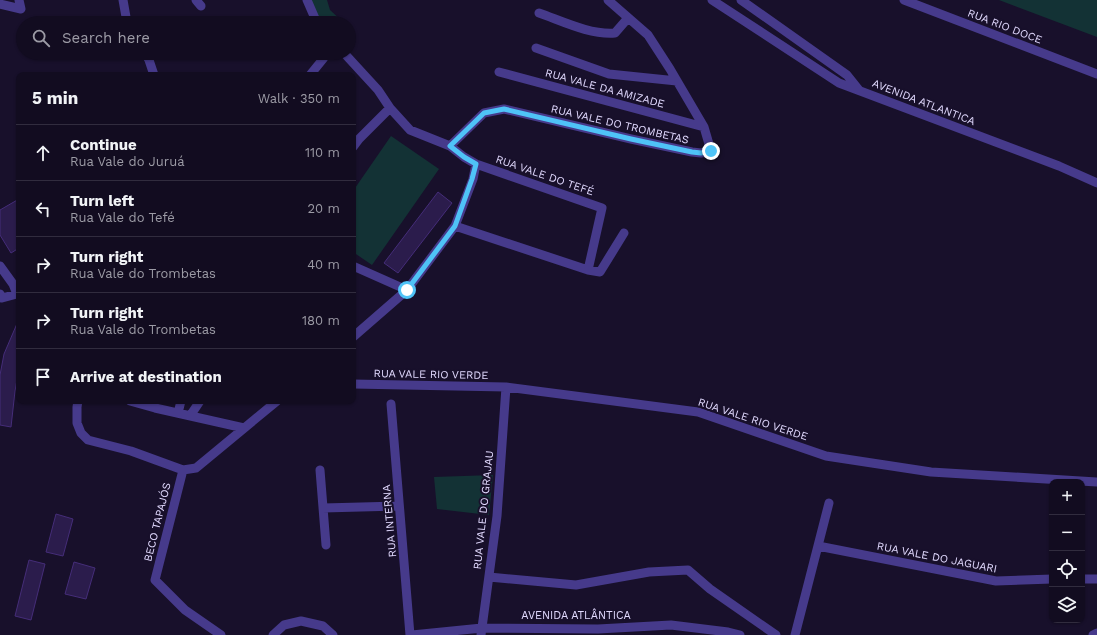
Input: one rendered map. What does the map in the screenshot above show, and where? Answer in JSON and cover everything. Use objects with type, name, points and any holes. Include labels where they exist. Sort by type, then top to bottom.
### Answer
[{"type":"street","points":[[0,4],[21,9],[19,0]]},
{"type":"street","points":[[123,0],[126,16]]},
{"type":"street","points":[[307,0],[314,16]]},
{"type":"street","points":[[712,0],[839,83],[860,91]]},
{"type":"street","name":"AVENIDA ATLANTICA","points":[[741,0],[847,75],[860,91],[1059,166],[1097,183]]},
{"type":"street","name":"RUA RIO DOCE","points":[[904,0],[1097,74]]},
{"type":"street","name":"RUA VALE DO TROMBETAS","points":[[450,146],[484,113],[504,109],[631,139],[701,153],[711,151],[704,127],[648,35],[628,18],[612,1]]},
{"type":"street","points":[[539,13],[595,32],[607,34],[615,33],[628,18]]},
{"type":"street","points":[[536,48],[609,74],[677,81]]},
{"type":"street","points":[[149,60],[153,72]]},
{"type":"street","points":[[313,72],[323,60]]},
{"type":"street","name":"RUA VALE DO TEFÉ","points":[[350,60],[378,90],[390,108],[410,130],[450,146],[476,164],[602,208],[588,270]]},
{"type":"street","name":"RUA VALE DA AMIZADE","points":[[499,72],[704,127]]},
{"type":"street","points":[[356,143],[390,108]]},
{"type":"street","points":[[356,334],[407,290],[455,226],[476,164]]},
{"type":"street","points":[[455,226],[588,270],[600,272],[624,233]]},
{"type":"street","points":[[0,266],[13,284],[16,292]]},
{"type":"street","points":[[356,267],[407,290]]},
{"type":"street","points":[[0,294],[2,298],[16,294]]},
{"type":"street","name":"RUA VALE RIO VERDE","points":[[356,384],[506,387],[698,412],[834,458],[931,472],[1097,482]]},
{"type":"street","name":"RUA VALE DO GRAJAU","points":[[481,631],[497,516],[506,387]]},
{"type":"street","points":[[77,404],[78,423],[82,433],[88,440],[131,451],[183,470],[196,468],[273,404]]},
{"type":"street","points":[[141,404],[244,428]]},
{"type":"street","points":[[178,413],[180,404]]},
{"type":"street","points":[[190,416],[198,404]]},
{"type":"street","name":"RUA INTERNA","points":[[391,404],[411,635]]},
{"type":"street","name":"BECO TAPAJÓS","points":[[183,470],[154,580],[185,610],[221,635]]},
{"type":"street","points":[[320,470],[326,545]]},
{"type":"street","points":[[795,635],[829,503]]},
{"type":"street","points":[[323,508],[399,506]]},
{"type":"street","name":"RUA VALE DO JAGUARI","points":[[818,546],[996,581],[1049,579]]},
{"type":"street","points":[[489,577],[576,585],[649,572],[688,570],[710,589],[776,635]]},
{"type":"street","points":[[1085,579],[1097,579]]},
{"type":"street","points":[[273,635],[284,625],[301,621],[323,626],[333,635]]},
{"type":"street","points":[[668,635],[671,625]]},
{"type":"street","name":"AVENIDA ATLÂNTICA","points":[[411,635],[481,631],[598,629],[671,625],[728,632],[740,635]]},
{"type":"green space","points":[[308,0],[327,0],[330,10],[336,16],[316,16]]},
{"type":"green space","points":[[999,0],[1097,0],[1097,37]]},
{"type":"green space","points":[[391,136],[439,169],[372,265],[356,254],[356,187]]},
{"type":"green space","points":[[493,475],[489,515],[437,509],[434,477]]},
{"type":"building","points":[[438,192],[452,203],[398,273],[384,263]]},
{"type":"building","points":[[16,201],[16,250],[11,253],[0,235],[0,210]]},
{"type":"building","points":[[16,326],[16,385],[11,427],[0,425],[0,375],[4,354]]},
{"type":"building","points":[[56,514],[73,519],[63,556],[46,552]]},
{"type":"building","points":[[29,560],[45,564],[31,620],[15,616]]},
{"type":"building","points":[[74,562],[95,568],[86,599],[65,594]]},
{"type":"route","points":[[407,290],[455,226],[476,164],[450,146],[484,113],[504,109],[692,152],[701,153],[711,151]]}]
